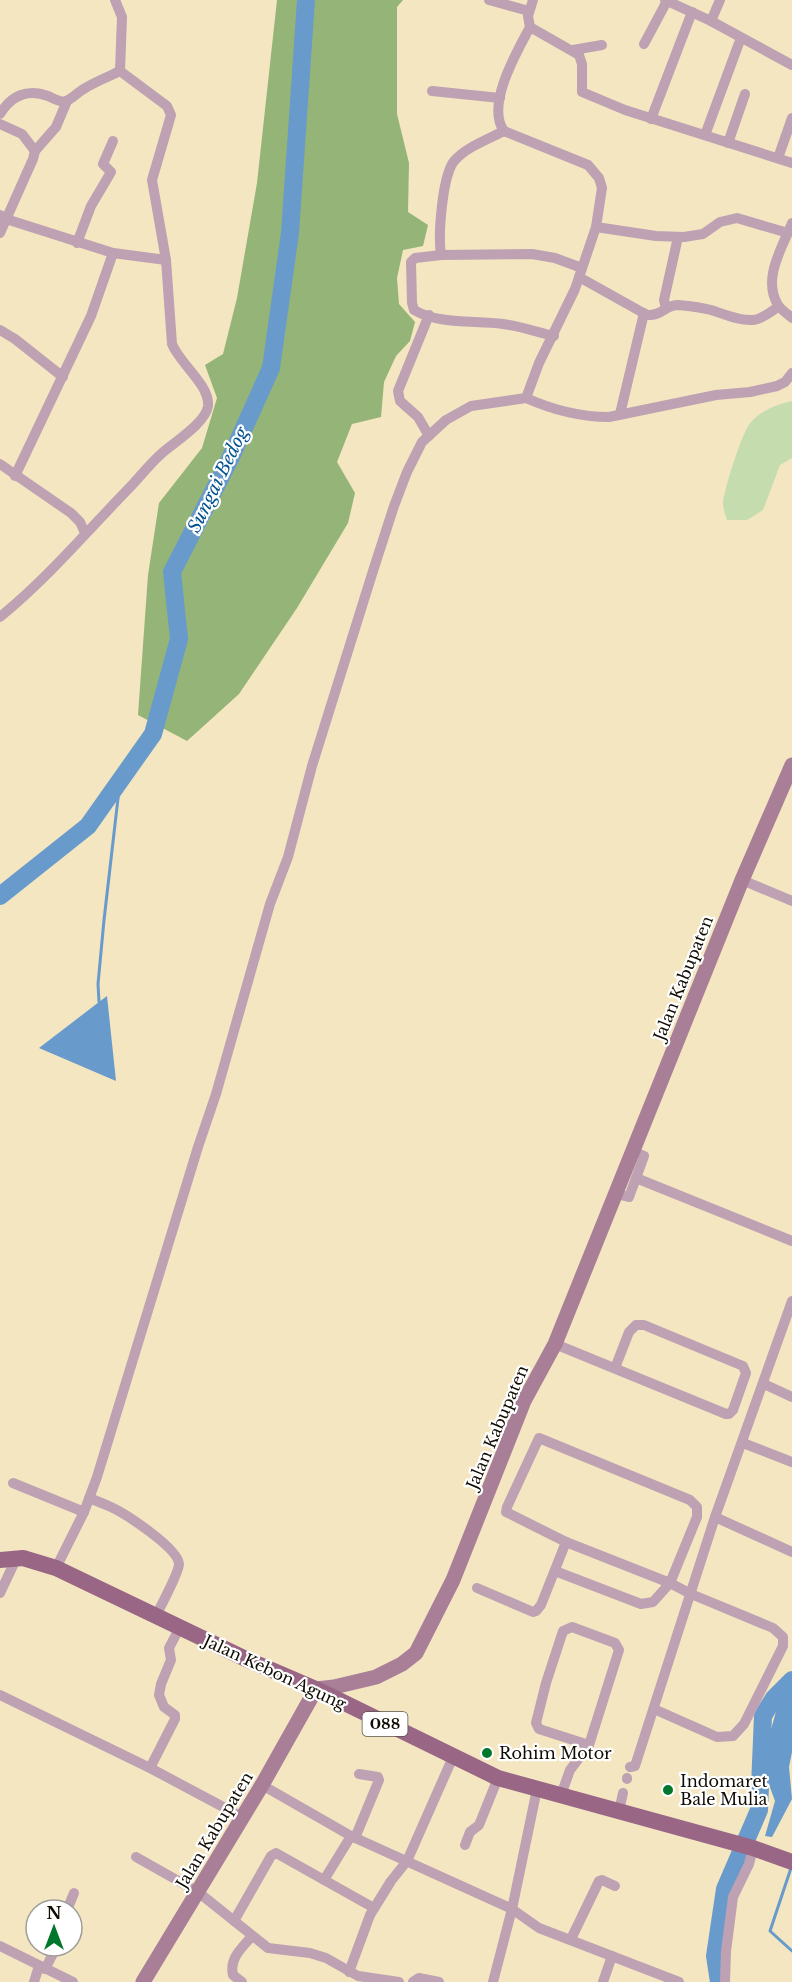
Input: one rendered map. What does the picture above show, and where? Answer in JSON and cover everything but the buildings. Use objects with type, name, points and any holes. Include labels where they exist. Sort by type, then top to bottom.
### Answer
[{"type":"main road","name":"Jalan Kabupaten","points":[[143,1982],[262,1785],[316,1689],[376,1677],[402,1664],[416,1653],[453,1580],[524,1401],[555,1344],[742,880],[792,765]]},
{"type":"main road","name":"Jalan Kebon Agung","points":[[7,1556],[37,1561],[56,1568],[248,1660],[316,1689],[498,1778],[753,1848],[788,1861]]},
{"type":"street","points":[[115,0],[122,17],[120,71]]},
{"type":"street","points":[[490,0],[529,11]]},
{"type":"street","points":[[526,398],[539,363],[554,336],[580,273],[596,227],[602,188],[599,178],[588,165],[504,130],[500,124],[498,116],[504,79],[530,27],[529,11],[533,0]]},
{"type":"street","points":[[644,44],[666,0],[711,21],[792,65]]},
{"type":"street","points":[[711,21],[720,0]]},
{"type":"street","points":[[651,119],[692,12]]},
{"type":"street","points":[[530,27],[573,50],[582,60],[582,92],[651,119],[792,163]]},
{"type":"street","points":[[705,135],[739,43]]},
{"type":"street","points":[[573,50],[602,45]]},
{"type":"street","points":[[0,232],[3,217],[35,151],[56,128],[67,101],[81,90],[120,71]]},
{"type":"street","points":[[0,616],[51,570],[159,456],[203,419],[207,412],[208,399],[196,378],[176,356],[172,344],[166,260],[152,180],[171,115],[167,106],[120,71]]},
{"type":"street","points":[[432,91],[500,98]]},
{"type":"street","points":[[0,114],[7,103],[30,93],[67,101]]},
{"type":"street","points":[[728,143],[745,94]]},
{"type":"street","points":[[778,158],[792,117]]},
{"type":"street","points":[[0,124],[22,134],[35,151]]},
{"type":"street","points":[[441,255],[440,234],[446,178],[450,166],[462,154],[504,130]]},
{"type":"street","points":[[77,243],[91,206],[111,172],[103,164],[112,141]]},
{"type":"street","points":[[3,217],[113,253],[166,260]]},
{"type":"street","points":[[596,227],[646,235],[678,237],[704,234],[720,222],[736,218],[790,228],[772,274],[771,287],[778,307],[792,318]]},
{"type":"street","points":[[666,308],[664,300],[678,237]]},
{"type":"street","points":[[15,476],[92,316],[113,253]]},
{"type":"street","points":[[554,336],[522,327],[446,320],[414,310],[411,262],[415,258],[441,255],[532,254],[555,258],[645,314],[657,315],[675,305],[753,320],[764,317],[778,307]]},
{"type":"street","points":[[621,414],[645,314]]},
{"type":"street","points":[[429,315],[398,391],[400,401],[418,417],[429,436]]},
{"type":"street","points":[[0,330],[63,377]]},
{"type":"street","points":[[56,1568],[89,1498],[216,1094],[270,904],[296,830],[312,766],[394,506],[422,442],[446,420],[471,406],[526,398],[544,406],[580,415],[609,417],[716,395],[750,392],[777,386],[785,382],[792,373]]},
{"type":"street","points":[[1,468],[71,513],[80,522],[85,533]]},
{"type":"street","points":[[742,880],[792,901]]},
{"type":"street","points":[[615,1194],[628,1197],[636,1178],[645,1156],[633,1151]]},
{"type":"street","points":[[636,1178],[792,1241]]},
{"type":"street","points":[[628,1775],[634,1766],[654,1709],[716,1517],[791,1305]]},
{"type":"street","points":[[555,1344],[726,1414],[733,1410],[746,1372],[743,1366],[644,1325],[636,1325],[629,1332],[615,1368]]},
{"type":"street","points":[[764,1384],[792,1397]]},
{"type":"street","points":[[555,1571],[641,1604],[653,1602],[670,1584],[697,1517],[697,1507],[690,1500],[539,1437],[507,1507],[506,1512],[566,1542],[670,1584],[773,1628],[783,1637],[783,1646],[744,1724],[733,1736],[717,1737],[654,1709]]},
{"type":"street","points":[[743,1443],[792,1462]]},
{"type":"street","points":[[13,1483],[84,1512]]},
{"type":"street","points":[[89,1498],[127,1516],[177,1556],[178,1569],[156,1616]]},
{"type":"street","points":[[716,1517],[792,1552]]},
{"type":"street","points":[[477,1588],[532,1612],[536,1611],[541,1605],[566,1542]]},
{"type":"street","points":[[0,1593],[7,1556]]},
{"type":"street","points":[[150,1768],[175,1719],[175,1715],[164,1707],[159,1695],[171,1660],[169,1648],[180,1627]]},
{"type":"street","points":[[561,1795],[570,1770],[589,1745],[619,1650],[615,1643],[572,1627],[563,1631],[536,1723],[539,1729],[589,1745]]},
{"type":"street","points":[[0,1695],[150,1768],[242,1817]]},
{"type":"street","points":[[349,1972],[374,1908],[407,1861],[453,1757]]},
{"type":"street","points":[[324,1880],[353,1837],[379,1780],[378,1777],[359,1774]]},
{"type":"street","points":[[465,1845],[470,1832],[479,1825],[498,1778]]},
{"type":"street","points":[[262,1785],[353,1837],[512,1909],[539,1928],[679,1982]]},
{"type":"street","points":[[493,1982],[512,1909],[537,1789]]},
{"type":"street","points":[[619,1811],[623,1793]]},
{"type":"street","points":[[725,1982],[726,1951],[733,1897],[749,1864],[753,1848]]},
{"type":"street","points":[[234,1921],[274,1854],[280,1854],[374,1908]]},
{"type":"street","points":[[135,1857],[198,1892],[268,1948],[320,1955],[349,1972],[376,1980],[399,1982]]},
{"type":"street","points":[[571,1939],[598,1881],[602,1880],[615,1886]]},
{"type":"street","points":[[72,1898],[74,1893]]},
{"type":"street","points":[[233,1980],[231,1967],[233,1959],[252,1936]]},
{"type":"street","points":[[0,1946],[73,1982]]},
{"type":"street","points":[[603,1982],[612,1956]]},
{"type":"street","points":[[34,1982],[48,1958]]},
{"type":"street","points":[[413,1982],[419,1978],[439,1982]]},
{"type":"green space","points":[[277,0],[403,0],[397,7],[397,114],[409,163],[408,212],[428,225],[423,246],[403,250],[397,278],[399,304],[415,322],[410,341],[396,356],[384,382],[381,417],[352,424],[337,462],[355,493],[348,523],[297,608],[239,694],[187,741],[138,715],[148,575],[159,503],[202,448],[217,398],[205,365],[223,354],[237,298],[257,183]]},
{"type":"green space","points":[[792,401],[792,458],[780,465],[763,510],[747,520],[727,520],[723,504],[724,495],[734,460],[747,428],[764,411]]},
{"type":"water","points":[[107,996],[116,1081],[39,1048],[99,1002]]},
{"type":"water","points":[[792,1686],[792,1752],[789,1767],[792,1799],[772,1837],[765,1836],[775,1801],[767,1779],[770,1733],[779,1701]]},
{"type":"waterway","name":"Sungai Bedog","points":[[0,896],[88,826],[153,734],[179,639],[172,572],[230,459],[271,368],[290,233],[306,0]]},
{"type":"waterway","points":[[99,1002],[98,984],[104,920],[120,781]]},
{"type":"waterway","points":[[719,1982],[715,1956],[725,1889],[759,1810],[763,1716],[774,1698],[792,1680]]},
{"type":"waterway","points":[[791,1868],[770,1931],[792,1951]]},
{"type":"place","name":"Rohim Motor","points":[[487,1753]]},
{"type":"place","name":"Indomaret Bale Mulia","points":[[668,1790]]}]
